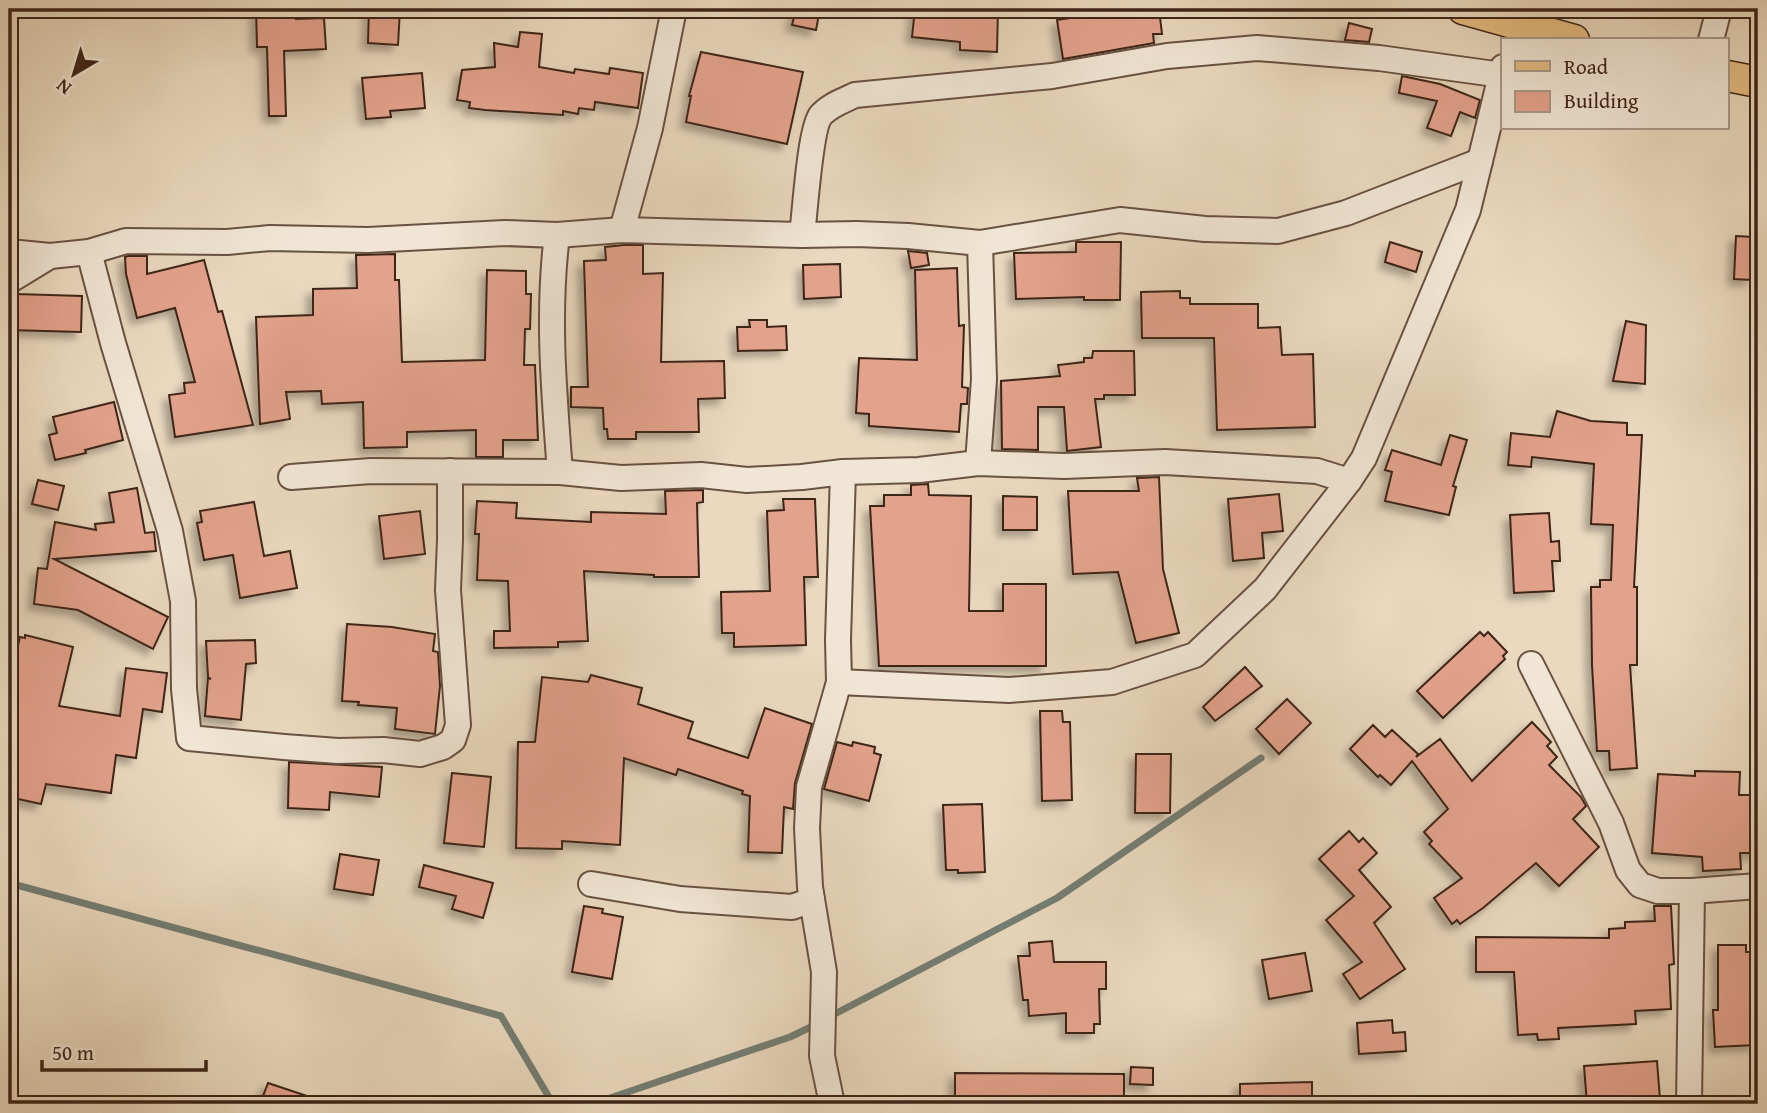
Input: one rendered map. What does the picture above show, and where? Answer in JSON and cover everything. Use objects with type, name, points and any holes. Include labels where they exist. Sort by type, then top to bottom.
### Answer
[{"type":"main road","points":[[1463,9],[1505,24],[1565,38]]},
{"type":"main road","points":[[1728,76],[1758,82]]},
{"type":"street","points":[[622,230],[650,128],[674,9]]},
{"type":"street","points":[[1712,38],[1719,9]]},
{"type":"street","points":[[803,235],[819,117],[834,104],[855,95],[1052,76],[1167,57],[1257,48],[1501,71]]},
{"type":"street","points":[[839,682],[1009,690],[1112,682],[1195,654],[1265,589],[1364,458],[1468,210],[1501,75]]},
{"type":"street","points":[[9,252],[50,256],[89,252],[126,242],[227,242],[270,238],[368,240],[505,233],[557,235],[622,230],[803,235],[857,233],[979,243],[1120,220],[1205,229],[1278,231],[1346,213],[1480,161]]},
{"type":"street","points":[[557,235],[551,298],[560,472]]},
{"type":"street","points":[[978,463],[984,379],[979,243]]},
{"type":"street","points":[[89,252],[113,343],[170,531],[183,601],[184,689],[189,738],[338,751],[383,750],[420,754],[443,747],[453,740],[458,725],[447,590],[450,471]]},
{"type":"street","points":[[9,281],[50,256]]},
{"type":"street","points":[[291,477],[371,471],[450,471],[560,472],[621,478],[701,475],[747,480],[843,472],[919,470],[978,463],[1064,466],[1165,462],[1317,471],[1349,481]]},
{"type":"street","points":[[832,1104],[822,1056],[824,972],[813,900],[807,828],[809,788],[839,682],[843,472]]},
{"type":"street","points":[[1531,664],[1611,823],[1628,870],[1640,885],[1658,891],[1758,886]]},
{"type":"street","points":[[591,884],[680,899],[792,907],[813,900]]},
{"type":"street","points":[[1689,1104],[1692,891]]},
{"type":"building","points":[[256,9],[295,9],[296,19],[324,18],[326,49],[284,51],[286,116],[269,116],[267,47],[257,47]]},
{"type":"building","points":[[369,9],[400,9],[398,45],[368,43]]},
{"type":"building","points":[[796,9],[820,9],[816,30],[792,25]]},
{"type":"building","points":[[915,9],[998,9],[997,52],[960,50],[960,42],[912,37]]},
{"type":"building","points":[[1159,9],[1162,34],[1153,34],[1154,43],[1063,59],[1057,20],[1077,17],[1076,11]]},
{"type":"building","points":[[1349,23],[1372,29],[1369,42],[1345,40]]},
{"type":"building","points":[[520,32],[542,34],[539,67],[574,73],[575,69],[609,74],[610,68],[643,73],[638,108],[595,102],[594,110],[579,108],[578,114],[563,111],[563,115],[469,108],[470,102],[457,100],[462,70],[495,67],[494,43],[518,47]]},
{"type":"building","points":[[701,52],[803,72],[787,144],[686,122],[689,96]]},
{"type":"building","points":[[422,73],[425,108],[390,111],[391,117],[366,119],[362,78]]},
{"type":"building","points":[[1402,76],[1440,84],[1480,100],[1475,118],[1460,112],[1451,136],[1427,128],[1437,101],[1399,93]]},
{"type":"building","points":[[1736,236],[1753,237],[1751,280],[1734,279]]},
{"type":"building","points":[[1076,242],[1121,242],[1120,300],[1084,300],[1084,297],[1016,299],[1014,253],[1076,252]]},
{"type":"building","points":[[1390,242],[1422,252],[1416,272],[1385,262]]},
{"type":"building","points":[[643,245],[643,274],[663,273],[661,362],[724,361],[725,398],[698,399],[699,432],[636,432],[636,439],[608,439],[607,429],[604,429],[603,408],[571,407],[571,387],[588,387],[584,261],[606,260],[605,247]]},
{"type":"building","points":[[908,251],[927,253],[929,265],[911,268]]},
{"type":"building","points":[[395,254],[395,280],[399,280],[402,362],[485,360],[487,270],[526,271],[526,294],[531,294],[530,329],[525,329],[524,365],[535,365],[538,440],[503,440],[503,457],[476,457],[476,430],[407,432],[407,447],[364,448],[363,402],[322,404],[321,391],[286,392],[290,419],[260,424],[256,317],[313,315],[313,289],[357,288],[356,255]]},
{"type":"building","points":[[147,256],[147,274],[204,260],[218,312],[222,311],[253,425],[175,437],[169,395],[185,393],[184,383],[195,382],[175,308],[137,318],[126,274],[125,257]]},
{"type":"building","points":[[840,264],[841,297],[804,299],[803,265]]},
{"type":"building","points":[[957,268],[959,326],[964,325],[962,387],[968,388],[967,404],[961,404],[959,432],[869,426],[869,414],[856,413],[859,358],[917,360],[915,270]]},
{"type":"building","points":[[1180,291],[1180,298],[1190,298],[1190,304],[1258,304],[1258,328],[1280,327],[1282,355],[1313,354],[1315,427],[1217,430],[1214,338],[1142,338],[1141,292]]},
{"type":"building","points":[[9,296],[82,296],[81,332],[9,330]]},
{"type":"building","points":[[749,320],[767,320],[767,327],[786,326],[787,350],[738,351],[737,327],[750,327]]},
{"type":"building","points":[[1626,321],[1646,325],[1645,384],[1613,381]]},
{"type":"building","points":[[1093,351],[1134,351],[1135,395],[1104,395],[1104,399],[1095,399],[1101,447],[1067,451],[1064,407],[1038,407],[1038,450],[1002,449],[1001,381],[1060,376],[1058,365],[1084,362],[1084,358],[1092,358]]},
{"type":"building","points":[[114,402],[123,440],[55,460],[49,435],[57,433],[53,417]]},
{"type":"building","points":[[1557,411],[1591,421],[1627,423],[1627,435],[1642,435],[1634,587],[1637,587],[1637,665],[1630,665],[1637,768],[1610,770],[1609,751],[1597,751],[1591,587],[1600,587],[1600,580],[1611,580],[1613,525],[1591,524],[1594,464],[1532,457],[1531,467],[1508,465],[1511,433],[1550,437]]},
{"type":"building","points":[[1450,435],[1467,440],[1453,486],[1456,487],[1449,515],[1385,501],[1392,472],[1385,470],[1392,450],[1441,465]]},
{"type":"building","points":[[1159,477],[1163,569],[1179,633],[1136,643],[1118,572],[1073,574],[1068,491],[1139,491],[1137,478]]},
{"type":"building","points":[[38,480],[64,486],[58,510],[32,504]]},
{"type":"building","points":[[928,484],[929,495],[971,496],[969,611],[1003,611],[1003,584],[1046,584],[1046,666],[879,666],[870,506],[884,506],[884,495],[911,495],[911,485]]},
{"type":"building","points":[[137,488],[145,533],[154,532],[156,551],[54,559],[168,617],[153,649],[78,610],[34,604],[38,568],[47,569],[55,522],[96,530],[95,524],[114,522],[109,493]]},
{"type":"building","points":[[703,490],[703,502],[697,503],[699,577],[654,577],[584,571],[588,641],[558,642],[558,647],[494,648],[494,631],[510,631],[508,581],[477,580],[477,501],[517,503],[516,518],[591,522],[591,512],[666,514],[665,491]]},
{"type":"building","points":[[1279,494],[1283,531],[1262,533],[1264,558],[1233,561],[1228,499]]},
{"type":"building","points":[[1003,496],[1037,497],[1037,530],[1003,530]]},
{"type":"building","points":[[783,499],[815,499],[818,577],[804,577],[806,645],[734,647],[734,633],[722,633],[721,592],[770,591],[767,511],[784,510]]},
{"type":"building","points":[[254,502],[264,556],[290,551],[297,588],[240,598],[233,555],[204,560],[197,523],[202,522],[200,511]]},
{"type":"building","points":[[420,511],[425,554],[384,559],[379,516]]},
{"type":"building","points":[[1549,513],[1551,542],[1559,541],[1560,561],[1552,561],[1554,591],[1514,593],[1510,515]]},
{"type":"building","points":[[347,624],[392,627],[435,634],[433,651],[438,652],[440,686],[435,734],[395,729],[397,708],[342,701]]},
{"type":"building","points":[[1480,632],[1484,636],[1488,632],[1507,652],[1503,656],[1505,659],[1443,718],[1417,691]]},
{"type":"building","points":[[25,635],[73,647],[59,706],[120,716],[126,668],[167,673],[162,712],[143,709],[136,758],[116,755],[111,793],[46,784],[41,804],[9,797],[9,684],[20,637],[25,638]]},
{"type":"building","points":[[255,640],[256,663],[246,664],[241,720],[205,716],[208,678],[211,679],[208,677],[206,641]]},
{"type":"building","points":[[1245,667],[1262,686],[1215,721],[1203,707]]},
{"type":"building","points":[[591,675],[642,688],[638,704],[693,722],[688,738],[748,758],[765,708],[812,724],[795,783],[793,809],[784,807],[782,853],[748,852],[750,796],[742,794],[743,791],[678,769],[676,775],[624,758],[620,845],[562,841],[562,849],[516,848],[518,742],[535,742],[542,677],[588,682]]},
{"type":"building","points":[[1287,699],[1311,723],[1279,754],[1256,729]]},
{"type":"building","points":[[1040,711],[1062,711],[1063,722],[1070,722],[1072,800],[1042,801]]},
{"type":"building","points":[[1532,722],[1551,742],[1547,746],[1557,757],[1549,765],[1581,797],[1586,806],[1573,819],[1599,847],[1559,886],[1536,863],[1483,908],[1460,924],[1457,920],[1452,924],[1434,898],[1462,878],[1429,844],[1432,841],[1424,832],[1448,809],[1412,761],[1391,785],[1380,775],[1378,777],[1350,749],[1373,725],[1385,737],[1392,730],[1418,754],[1416,757],[1440,739],[1472,781]]},
{"type":"building","points":[[837,742],[875,747],[874,753],[881,755],[869,801],[824,789]]},
{"type":"building","points":[[1136,754],[1171,754],[1170,813],[1135,813]]},
{"type":"building","points":[[289,762],[382,767],[379,797],[330,792],[329,810],[288,808]]},
{"type":"building","points":[[1695,771],[1740,772],[1739,795],[1758,795],[1758,853],[1740,853],[1741,869],[1703,871],[1702,857],[1652,853],[1658,774],[1695,776]]},
{"type":"building","points":[[452,773],[491,777],[484,847],[444,843]]},
{"type":"building","points":[[982,804],[985,872],[958,873],[958,870],[946,870],[943,805]]},
{"type":"building","points":[[1349,831],[1359,842],[1363,838],[1377,853],[1359,870],[1391,907],[1374,923],[1405,969],[1360,999],[1343,974],[1362,962],[1326,920],[1354,896],[1319,859]]},
{"type":"building","points":[[340,854],[379,860],[373,895],[334,889]]},
{"type":"building","points":[[424,865],[493,883],[483,918],[452,909],[456,896],[419,887]]},
{"type":"building","points":[[584,906],[603,909],[602,913],[623,917],[612,979],[572,972]]},
{"type":"building","points":[[1654,906],[1671,906],[1674,964],[1669,965],[1671,1009],[1635,1011],[1636,1024],[1558,1028],[1559,1039],[1538,1040],[1537,1034],[1518,1035],[1514,972],[1476,972],[1476,937],[1609,938],[1609,929],[1625,928],[1625,922],[1655,921]]},
{"type":"building","points":[[1052,941],[1054,962],[1106,962],[1106,989],[1099,989],[1100,1024],[1094,1024],[1094,1033],[1066,1033],[1066,1013],[1029,1016],[1028,1000],[1023,1000],[1018,956],[1030,956],[1029,943]]},
{"type":"building","points":[[1718,945],[1746,945],[1746,952],[1753,952],[1756,1045],[1715,1047],[1713,1010],[1718,1010]]},
{"type":"building","points":[[1305,953],[1312,991],[1269,999],[1262,960]]},
{"type":"building","points":[[1392,1020],[1393,1033],[1405,1032],[1406,1051],[1359,1054],[1357,1023]]},
{"type":"building","points":[[1657,1061],[1660,1099],[1587,1104],[1584,1066]]},
{"type":"building","points":[[1131,1067],[1153,1068],[1153,1085],[1130,1084]]},
{"type":"building","points":[[955,1073],[1124,1074],[1124,1099],[955,1100]]},
{"type":"building","points":[[1312,1082],[1312,1104],[1240,1104],[1240,1084]]},
{"type":"building","points":[[268,1083],[322,1101],[322,1104],[260,1104]]},
{"type":"waterway","points":[[827,1018],[1057,898],[1261,758]]},
{"type":"waterway","points":[[9,883],[501,1016],[553,1104]]},
{"type":"waterway","points":[[605,1104],[610,1098],[790,1037],[817,1024]]}]
